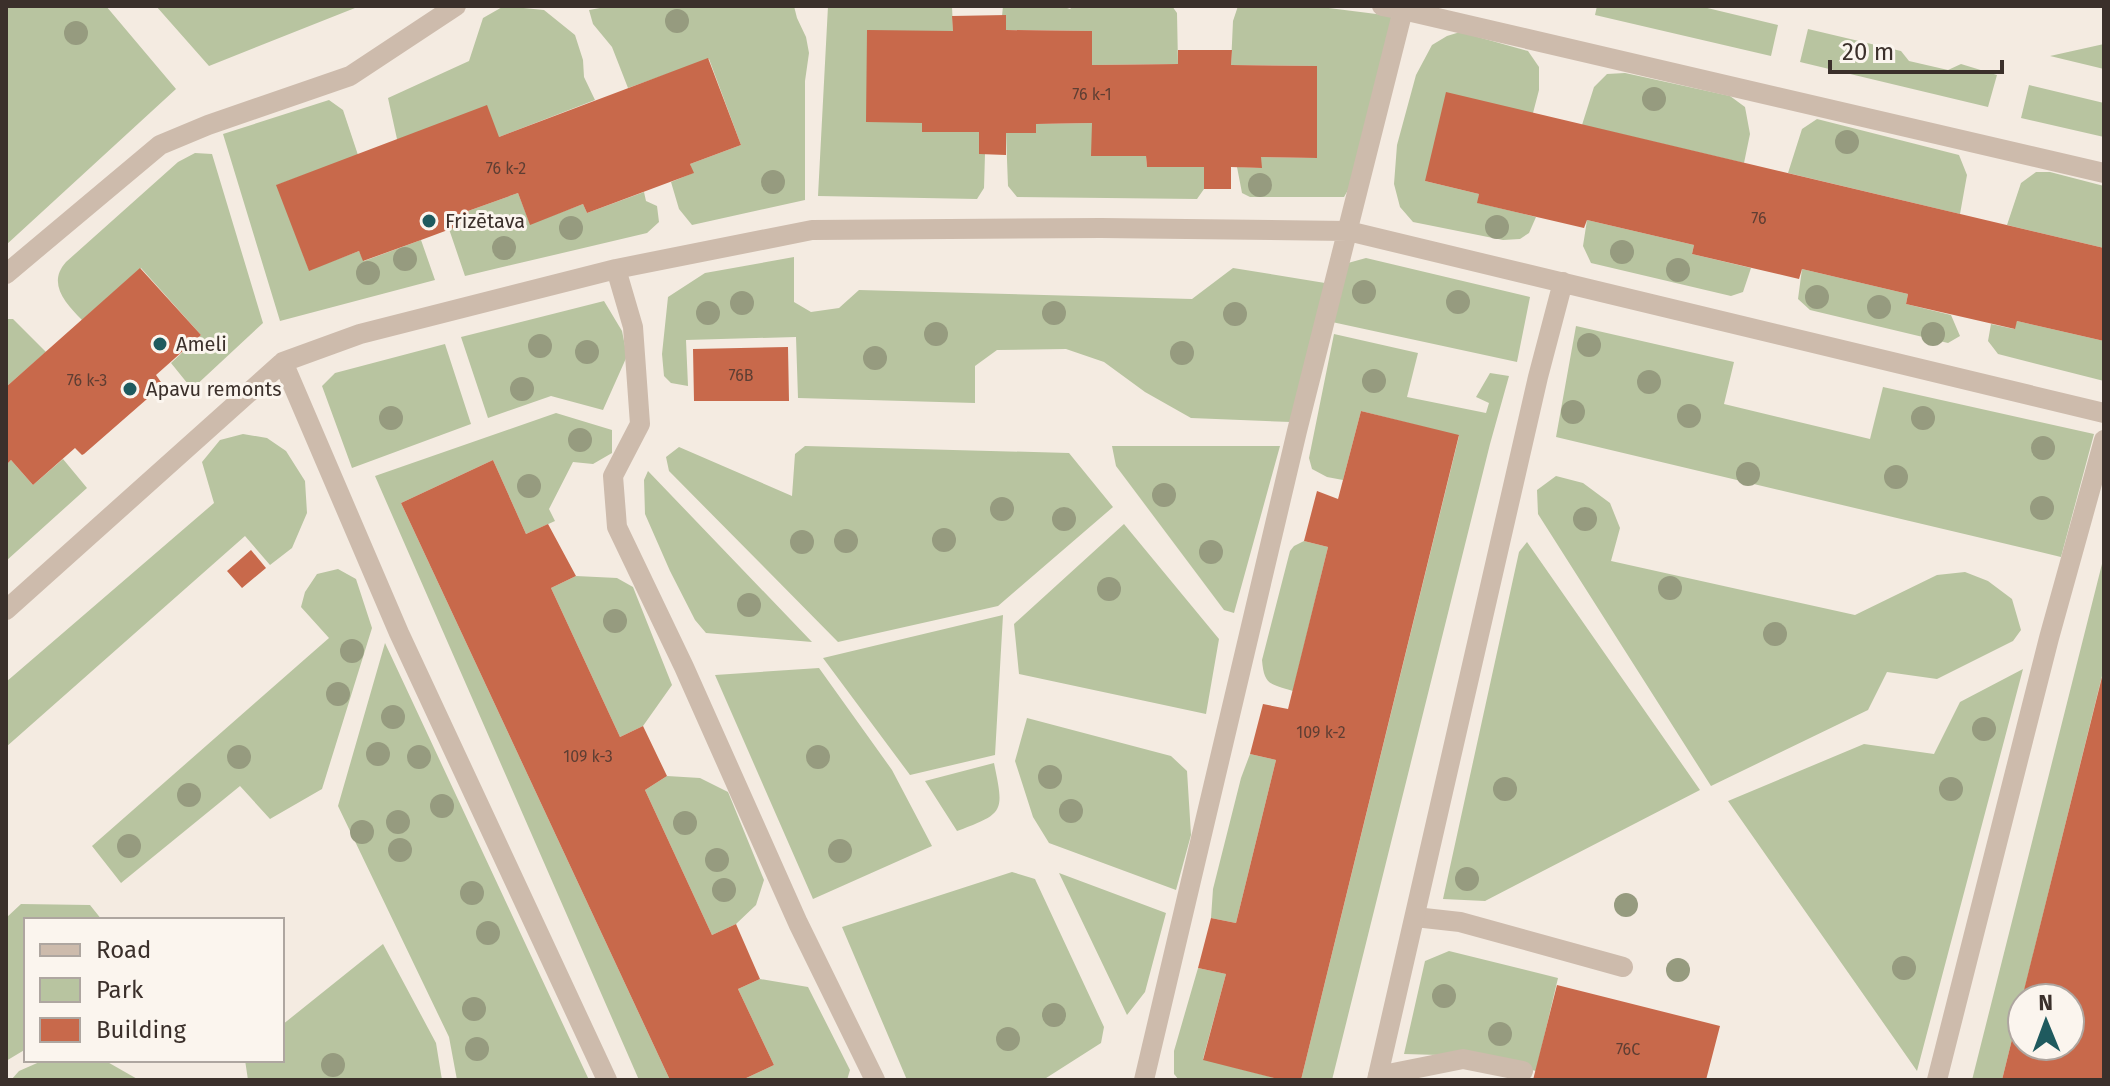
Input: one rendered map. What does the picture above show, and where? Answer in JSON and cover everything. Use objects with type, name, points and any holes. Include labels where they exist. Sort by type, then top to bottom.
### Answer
[{"type":"street","points":[[6,274],[160,145],[208,125],[350,76],[456,6]]},
{"type":"street","points":[[1382,6],[1404,8],[2104,173]]},
{"type":"street","points":[[1144,1080],[1297,431],[1404,8]]},
{"type":"street","points":[[6,610],[283,362],[360,334],[616,269],[812,230],[1101,228],[1348,231],[2104,413]]},
{"type":"street","points":[[616,269],[633,327],[640,424],[613,476],[617,527],[684,667],[798,923],[875,1080]]},
{"type":"street","points":[[1523,1071],[1463,1059],[1377,1078],[1538,377],[1563,282]]},
{"type":"street","points":[[283,362],[399,633],[607,1080]]},
{"type":"street","points":[[1937,1080],[2049,638],[2104,440]]},
{"type":"street","points":[[1415,917],[1460,922],[1623,967]]},
{"type":"green space","points":[[6,6],[106,6],[176,89],[6,245]]},
{"type":"green space","points":[[156,6],[360,6],[209,66]]},
{"type":"green space","points":[[504,6],[544,10],[575,35],[583,60],[584,77],[595,100],[499,137],[397,139],[388,98],[469,61],[483,18]]},
{"type":"green space","points":[[611,6],[794,6],[809,53],[805,81],[805,200],[692,225],[679,209],[671,182],[693,173],[690,164],[741,145],[709,59],[628,88],[612,47],[593,24],[589,10]]},
{"type":"green space","points":[[828,6],[952,6],[953,31],[867,31],[922,123],[922,132],[979,132],[979,154],[985,154],[984,188],[977,199],[818,196]]},
{"type":"green space","points":[[1003,6],[1061,6],[1070,9],[1073,6],[1172,6],[1177,13],[1178,64],[1092,65],[1091,31],[1006,30]]},
{"type":"green space","points":[[1238,6],[1313,6],[1392,16],[1352,183],[1344,197],[1250,197],[1242,193],[1237,167],[1261,168],[1261,157],[1317,158],[1317,66],[1231,65],[1233,21]]},
{"type":"green space","points":[[1597,6],[1699,6],[1778,25],[1771,56],[1595,15]]},
{"type":"green space","points":[[1808,29],[1901,51],[1909,61],[1948,70],[1961,64],[1997,75],[1988,107],[1800,62]]},
{"type":"green space","points":[[1460,32],[1528,51],[1539,67],[1539,90],[1533,113],[1425,181],[1479,194],[1478,203],[1536,217],[1529,233],[1520,239],[1503,240],[1413,222],[1400,207],[1394,184],[1397,145],[1416,75],[1432,45]]},
{"type":"green space","points":[[2104,44],[2104,69],[2050,56]]},
{"type":"green space","points":[[1625,73],[1730,96],[1745,107],[1750,134],[1744,163],[1582,125],[1594,87],[1607,74]]},
{"type":"green space","points":[[2029,85],[2104,103],[2104,137],[2021,118]]},
{"type":"green space","points":[[329,100],[343,110],[358,155],[277,185],[309,270],[359,251],[364,261],[421,240],[435,280],[280,321],[223,134]]},
{"type":"green space","points":[[1817,119],[1959,155],[1967,175],[1960,214],[1788,173],[1802,129]]},
{"type":"green space","points":[[1092,123],[1092,156],[1146,156],[1147,167],[1204,167],[1204,189],[1197,199],[1017,197],[1008,186],[1006,133],[1036,133],[1036,124]]},
{"type":"green space","points":[[195,153],[212,154],[263,323],[192,389],[171,363],[201,335],[141,268],[82,320],[64,300],[58,278],[66,262],[178,162]]},
{"type":"green space","points":[[2036,172],[2050,172],[2104,186],[2104,248],[2007,225],[2021,183]]},
{"type":"green space","points":[[644,192],[646,201],[657,206],[659,222],[647,233],[465,276],[449,229],[471,221],[468,211],[518,193],[530,224],[583,204],[587,213]]},
{"type":"green space","points":[[1587,220],[1694,245],[1692,254],[1751,268],[1743,292],[1731,296],[1591,263],[1583,246]]},
{"type":"green space","points":[[794,257],[794,302],[811,312],[839,308],[859,290],[1192,299],[1233,268],[1325,283],[1291,422],[1191,418],[1145,392],[1104,362],[1066,349],[997,350],[975,366],[975,403],[798,398],[796,337],[686,340],[688,386],[671,383],[664,376],[662,354],[668,297],[705,273]]},
{"type":"green space","points":[[1366,258],[1530,297],[1517,362],[1332,322],[1348,263]]},
{"type":"green space","points":[[1802,269],[1908,294],[1906,304],[1951,315],[1960,336],[1948,343],[1810,310],[1798,299]]},
{"type":"green space","points":[[604,301],[622,331],[627,356],[603,410],[551,396],[488,418],[461,337]]},
{"type":"green space","points":[[6,319],[13,319],[46,352],[6,387]]},
{"type":"green space","points":[[2017,321],[2104,341],[2104,381],[1998,354],[1988,341],[1991,324],[2014,329]]},
{"type":"green space","points":[[1576,326],[1734,362],[1724,404],[1870,439],[1883,387],[2094,434],[2061,557],[1556,437]]},
{"type":"green space","points":[[1334,334],[1418,353],[1407,397],[1486,413],[1489,403],[1476,397],[1490,373],[1509,376],[1332,1080],[1301,1080],[1459,436],[1361,411],[1343,480],[1327,477],[1312,469],[1309,458]]},
{"type":"green space","points":[[445,344],[471,424],[352,468],[322,386],[335,373]]},
{"type":"green space","points":[[556,413],[612,430],[612,453],[593,464],[573,462],[549,509],[555,521],[526,534],[493,460],[401,503],[670,1080],[639,1080],[375,476]]},
{"type":"green space","points":[[243,434],[267,438],[286,451],[305,481],[307,513],[292,548],[270,565],[245,536],[6,747],[6,682],[214,503],[202,462],[220,440]]},
{"type":"green space","points":[[805,446],[1069,453],[1113,507],[998,606],[838,642],[669,471],[666,457],[679,447],[792,496],[795,454]]},
{"type":"green space","points":[[1112,446],[1280,446],[1234,613],[1224,610],[1116,466]]},
{"type":"green space","points":[[63,459],[87,488],[6,561],[6,465],[11,460],[33,485]]},
{"type":"green space","points":[[648,471],[812,642],[706,633],[695,620],[645,514],[644,480]]},
{"type":"green space","points":[[1556,476],[1583,483],[1610,503],[1620,528],[1611,561],[1855,615],[1937,575],[1965,572],[1988,581],[2012,599],[2021,630],[2013,641],[1937,679],[1887,672],[1868,710],[1711,786],[1538,514],[1537,490]]},
{"type":"green space","points":[[1124,524],[1219,639],[1206,714],[1019,674],[1014,624]]},
{"type":"green space","points":[[1304,541],[1328,547],[1293,691],[1267,679],[1262,660],[1290,551]]},
{"type":"green space","points":[[1527,542],[1700,790],[1485,901],[1443,899],[1519,552]]},
{"type":"green space","points":[[2103,560],[2104,668],[2026,982],[2006,982],[2006,1062],[2002,1080],[1972,1080]]},
{"type":"green space","points":[[338,569],[356,579],[372,628],[322,789],[270,819],[240,786],[121,883],[92,846],[329,638],[301,607],[305,592],[317,574]]},
{"type":"green space","points":[[576,576],[617,578],[633,587],[672,685],[643,726],[620,737],[551,588]]},
{"type":"green space","points":[[1003,615],[995,755],[910,775],[823,658]]},
{"type":"green space","points":[[385,643],[589,1080],[457,1080],[449,1037],[338,806]]},
{"type":"green space","points":[[819,668],[892,770],[932,846],[813,899],[715,675]]},
{"type":"green space","points":[[2023,669],[1917,1071],[1728,801],[1864,744],[1934,754],[1960,702]]},
{"type":"green space","points":[[1027,718],[1171,756],[1187,771],[1191,835],[1176,890],[1049,843],[1033,817],[1015,761]]},
{"type":"green space","points":[[1250,754],[1276,760],[1236,923],[1211,918],[1213,889]]},
{"type":"green space","points":[[994,763],[999,792],[997,809],[984,820],[957,831],[925,781]]},
{"type":"green space","points":[[667,776],[700,778],[728,792],[764,880],[756,905],[736,924],[712,935],[645,790]]},
{"type":"green space","points":[[1012,872],[1035,879],[1104,1027],[1101,1043],[1043,1080],[907,1080],[842,927]]},
{"type":"green space","points":[[1059,873],[1166,913],[1145,992],[1127,1015]]},
{"type":"green space","points":[[21,904],[90,905],[100,918],[24,918],[24,1050],[6,1061],[6,918]]},
{"type":"green space","points":[[383,944],[436,1043],[442,1080],[248,1080],[245,1062],[284,1062],[284,1023]]},
{"type":"green space","points":[[1449,951],[1558,978],[1536,1071],[1474,1056],[1404,1054],[1425,961]]},
{"type":"green space","points":[[1198,968],[1226,974],[1203,1059],[1282,1080],[1179,1080],[1174,1074],[1174,1051]]},
{"type":"green space","points":[[760,979],[808,987],[850,1070],[847,1080],[742,1080],[774,1065],[738,989]]},
{"type":"green space","points":[[39,1062],[108,1062],[139,1080],[11,1080],[19,1071]]},
{"type":"building","points":[[1006,15],[1006,30],[1092,31],[1092,65],[1178,64],[1178,50],[1232,50],[1231,65],[1317,66],[1317,158],[1261,157],[1262,168],[1231,167],[1231,189],[1204,189],[1204,167],[1147,167],[1146,156],[1091,156],[1092,123],[1036,124],[1036,133],[1006,133],[1006,155],[979,154],[979,132],[922,132],[922,123],[866,122],[867,30],[953,31],[952,16]]},
{"type":"building","points":[[708,58],[741,145],[690,164],[694,173],[587,213],[583,204],[530,225],[518,193],[468,211],[472,221],[363,261],[359,251],[309,271],[276,185],[487,105],[499,137]]},
{"type":"building","points":[[1446,92],[2104,248],[2104,341],[2017,321],[2015,329],[1906,304],[1908,294],[1802,269],[1799,279],[1692,254],[1694,245],[1587,220],[1584,228],[1477,203],[1479,194],[1425,181]]},
{"type":"building","points":[[140,268],[201,335],[156,375],[163,385],[84,454],[75,448],[33,485],[11,460],[6,465],[6,387]]},
{"type":"building","points":[[788,347],[789,401],[694,401],[693,349]]},
{"type":"building","points":[[1361,411],[1459,435],[1301,1080],[1282,1080],[1203,1060],[1226,974],[1198,968],[1211,918],[1236,923],[1276,760],[1250,754],[1263,704],[1288,709],[1328,547],[1304,541],[1317,491],[1338,499]]},
{"type":"building","points":[[493,460],[526,534],[548,524],[576,576],[551,588],[620,737],[643,726],[667,776],[645,790],[712,935],[736,924],[760,979],[738,989],[774,1065],[742,1080],[670,1080],[401,503]]},
{"type":"building","points":[[251,550],[266,568],[242,588],[227,571]]},
{"type":"building","points":[[2103,673],[2104,1080],[2002,1080],[2006,1062],[2086,1062],[2086,982],[2026,982]]},
{"type":"building","points":[[1557,985],[1720,1026],[1706,1080],[1533,1080]]},
{"type":"place","name":"Frizētava","points":[[429,221]]},
{"type":"place","name":"Ameli","points":[[160,344]]},
{"type":"place","name":"Apavu remonts","points":[[130,389]]}]
